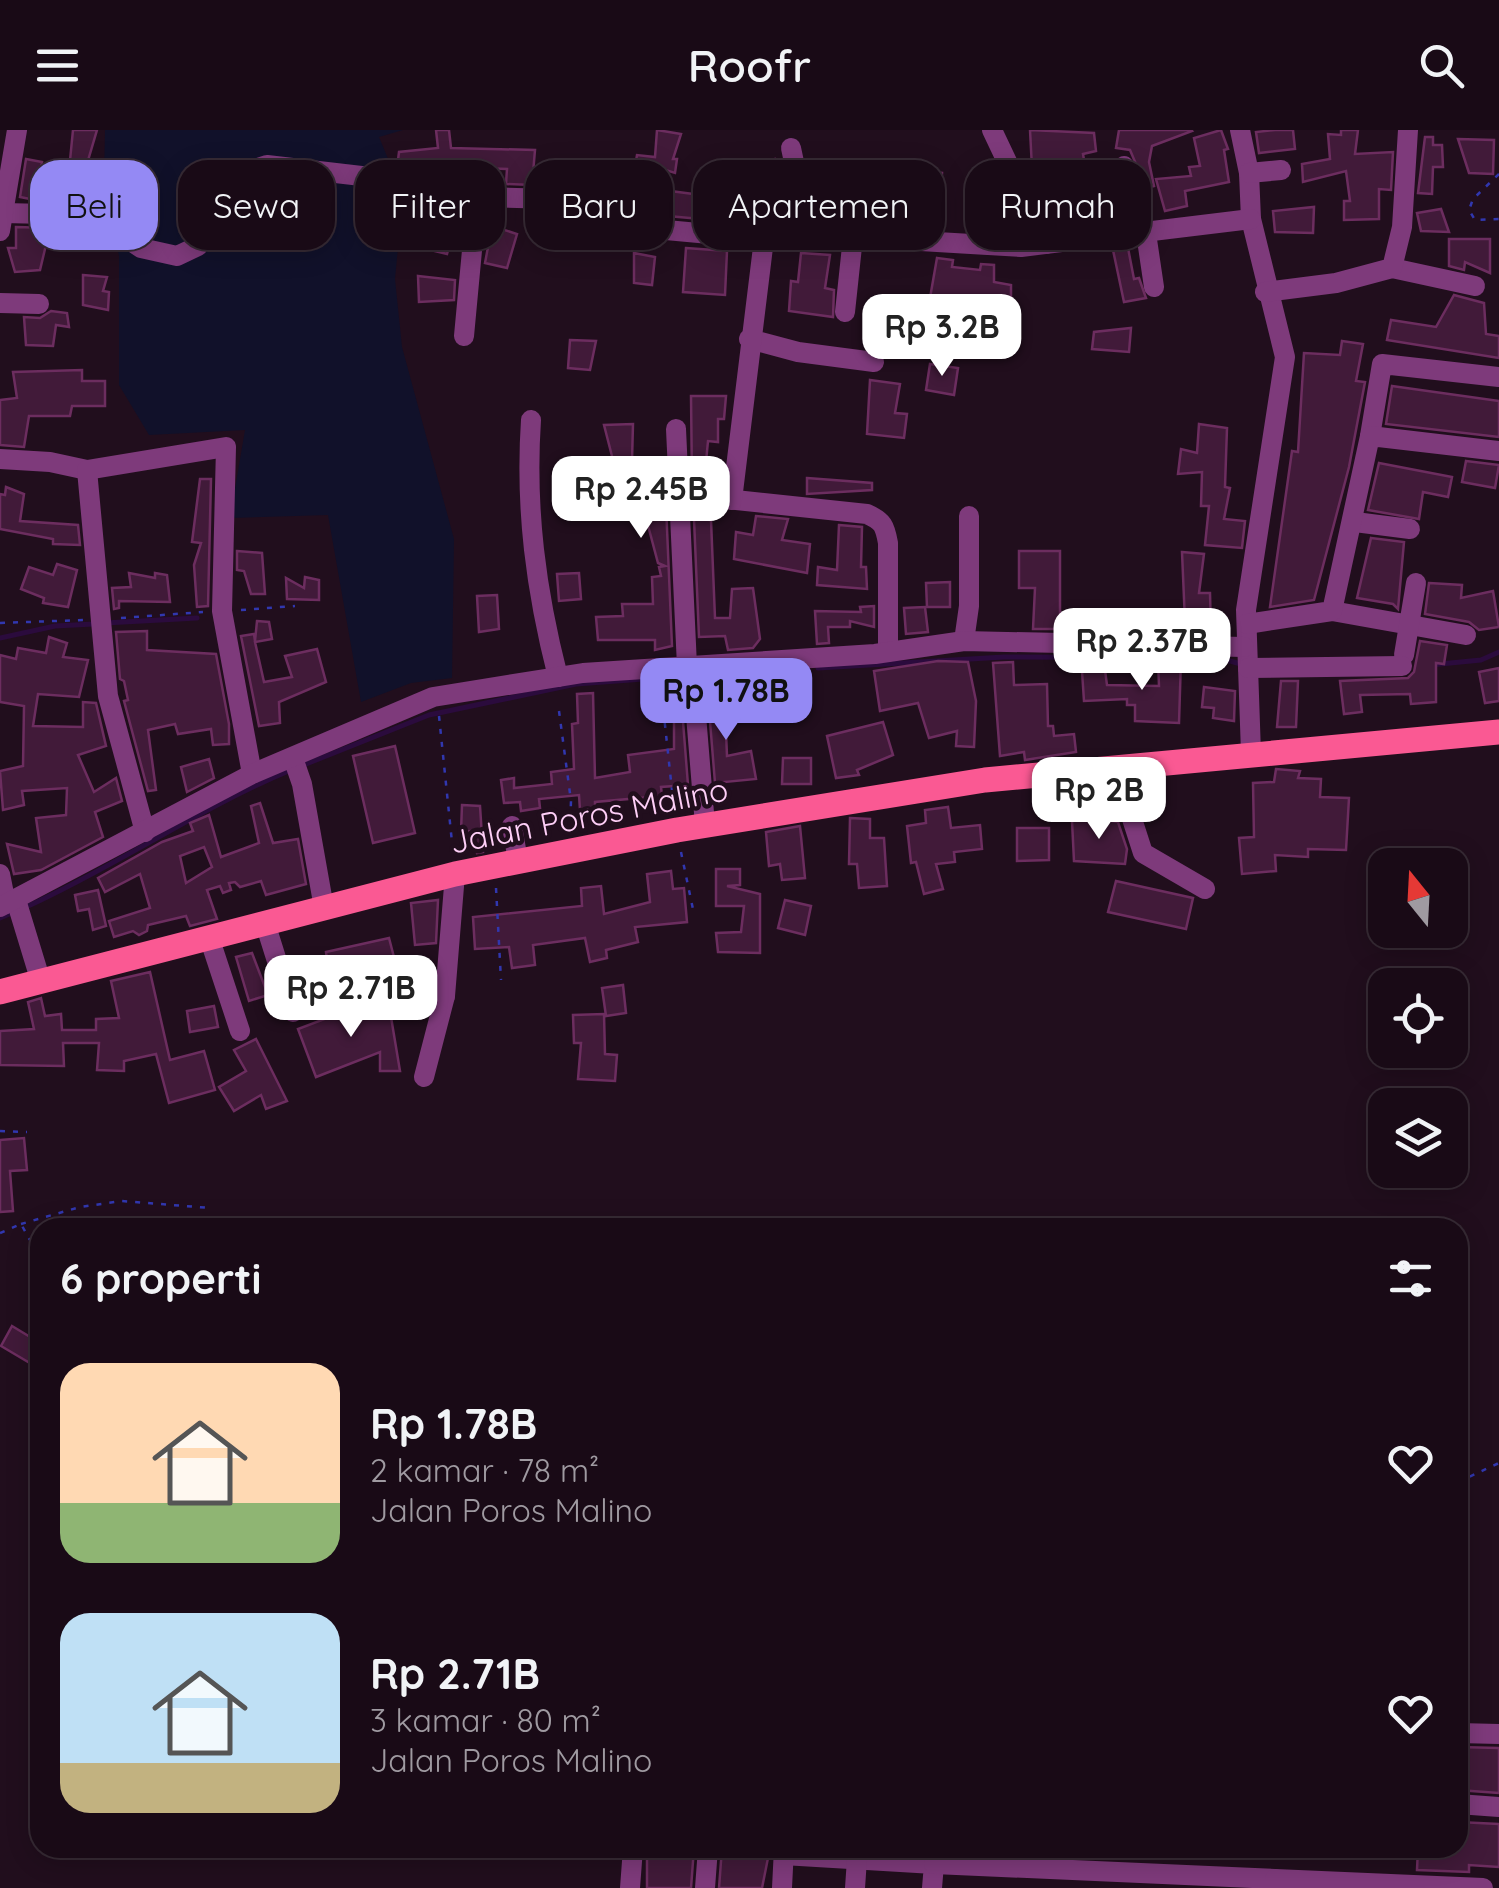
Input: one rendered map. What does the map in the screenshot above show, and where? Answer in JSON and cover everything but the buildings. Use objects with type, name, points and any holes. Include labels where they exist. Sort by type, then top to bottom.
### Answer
[{"type":"main road","name":"Jalan Poros Malino","points":[[0,992],[455,874],[677,830],[985,780],[1499,732]]},
{"type":"street","points":[[17,130],[2,214],[92,215],[141,248],[176,256],[198,246],[231,190],[253,167],[355,176]]},
{"type":"street","points":[[992,130],[1006,160]]},
{"type":"street","points":[[1240,130],[1250,173],[1251,220],[1285,357],[1246,624],[1251,753]]},
{"type":"street","points":[[1392,268],[1402,228],[1408,130]]},
{"type":"street","points":[[790,148],[793,160]]},
{"type":"street","points":[[1250,173],[1281,170]]},
{"type":"street","points":[[505,198],[552,199],[666,230],[693,232]]},
{"type":"street","points":[[1151,232],[1251,220]]},
{"type":"street","points":[[464,336],[472,250]]},
{"type":"street","points":[[732,500],[762,250]]},
{"type":"street","points":[[846,312],[852,250]]},
{"type":"street","points":[[1149,250],[1154,287]]},
{"type":"street","points":[[1266,292],[1336,283],[1392,268],[1475,286]]},
{"type":"street","points":[[0,303],[40,304]]},
{"type":"street","points":[[749,339],[798,352],[874,362]]},
{"type":"street","points":[[1332,610],[1354,522],[1382,364],[1499,378]]},
{"type":"street","points":[[530,420],[527,486],[536,579],[558,677]]},
{"type":"street","points":[[676,429],[689,666],[706,825]]},
{"type":"street","points":[[1370,436],[1499,451]]},
{"type":"street","points":[[0,459],[50,462],[87,470],[226,446],[222,611],[252,774]]},
{"type":"street","points":[[87,470],[100,619],[115,730],[145,832]]},
{"type":"street","points":[[679,494],[867,514],[886,525],[888,652]]},
{"type":"street","points":[[964,641],[969,606],[969,516]]},
{"type":"street","points":[[1354,522],[1410,529]]},
{"type":"street","points":[[7,903],[252,774],[297,769],[433,697],[558,677],[888,652],[964,641],[1246,659],[1403,660],[1416,583]]},
{"type":"street","points":[[1246,624],[1332,610],[1466,635]]},
{"type":"street","points":[[1120,766],[1124,794],[1143,854],[1205,889]]},
{"type":"street","points":[[297,769],[324,908]]},
{"type":"street","points":[[507,864],[512,826]]},
{"type":"street","points":[[0,874],[7,903],[41,982]]},
{"type":"street","points":[[424,1077],[445,996],[455,874]]},
{"type":"street","points":[[265,922],[293,1012]]},
{"type":"street","points":[[209,937],[240,1031]]},
{"type":"street","points":[[386,997],[445,996]]},
{"type":"street","points":[[1468,1733],[1499,1734]]},
{"type":"street","points":[[1468,1804],[1499,1806]]},
{"type":"street","points":[[630,1888],[632,1858]]},
{"type":"street","points":[[706,1888],[708,1858]]},
{"type":"street","points":[[782,1888],[783,1858]]},
{"type":"street","points":[[841,1858],[921,1858],[932,1888]]},
{"type":"street","points":[[1008,1858],[1275,1884],[1484,1888]]},
{"type":"street","points":[[855,1888],[857,1860]]},
{"type":"path","points":[[1499,174],[1474,199],[1469,210],[1475,220],[1499,219]]},
{"type":"path","points":[[0,623],[296,606]]},
{"type":"path","points":[[662,698],[677,830],[694,914]]},
{"type":"path","points":[[558,711],[571,802],[569,850]]},
{"type":"path","points":[[439,718],[455,874]]},
{"type":"path","points":[[501,980],[507,864]]},
{"type":"path","points":[[0,1130],[27,1132]]},
{"type":"path","points":[[42,1218],[122,1201],[210,1208]]},
{"type":"path","points":[[0,1233],[30,1221]]},
{"type":"path","points":[[21,1224],[30,1240]]},
{"type":"path","points":[[1468,1477],[1499,1463]]},
{"type":"shaded area","points":[[105,130],[403,130],[379,137],[389,160],[355,160],[355,250],[398,250],[395,279],[402,347],[454,539],[452,678],[411,683],[361,702],[328,515],[230,518],[245,430],[149,435],[119,385],[118,250],[158,250],[158,160],[104,160]]},
{"type":"waterway","points":[[105,623],[197,618]]},
{"type":"waterway","points":[[0,638],[55,626],[94,624]]},
{"type":"waterway","points":[[1430,665],[1481,660],[1499,652]]},
{"type":"waterway","points":[[818,668],[1004,657],[1219,658],[1241,664]]},
{"type":"waterway","points":[[301,766],[429,715],[576,684],[657,678]]},
{"type":"waterway","points":[[26,907],[291,770]]},
{"type":"waterway","points":[[0,918],[16,911]]}]
